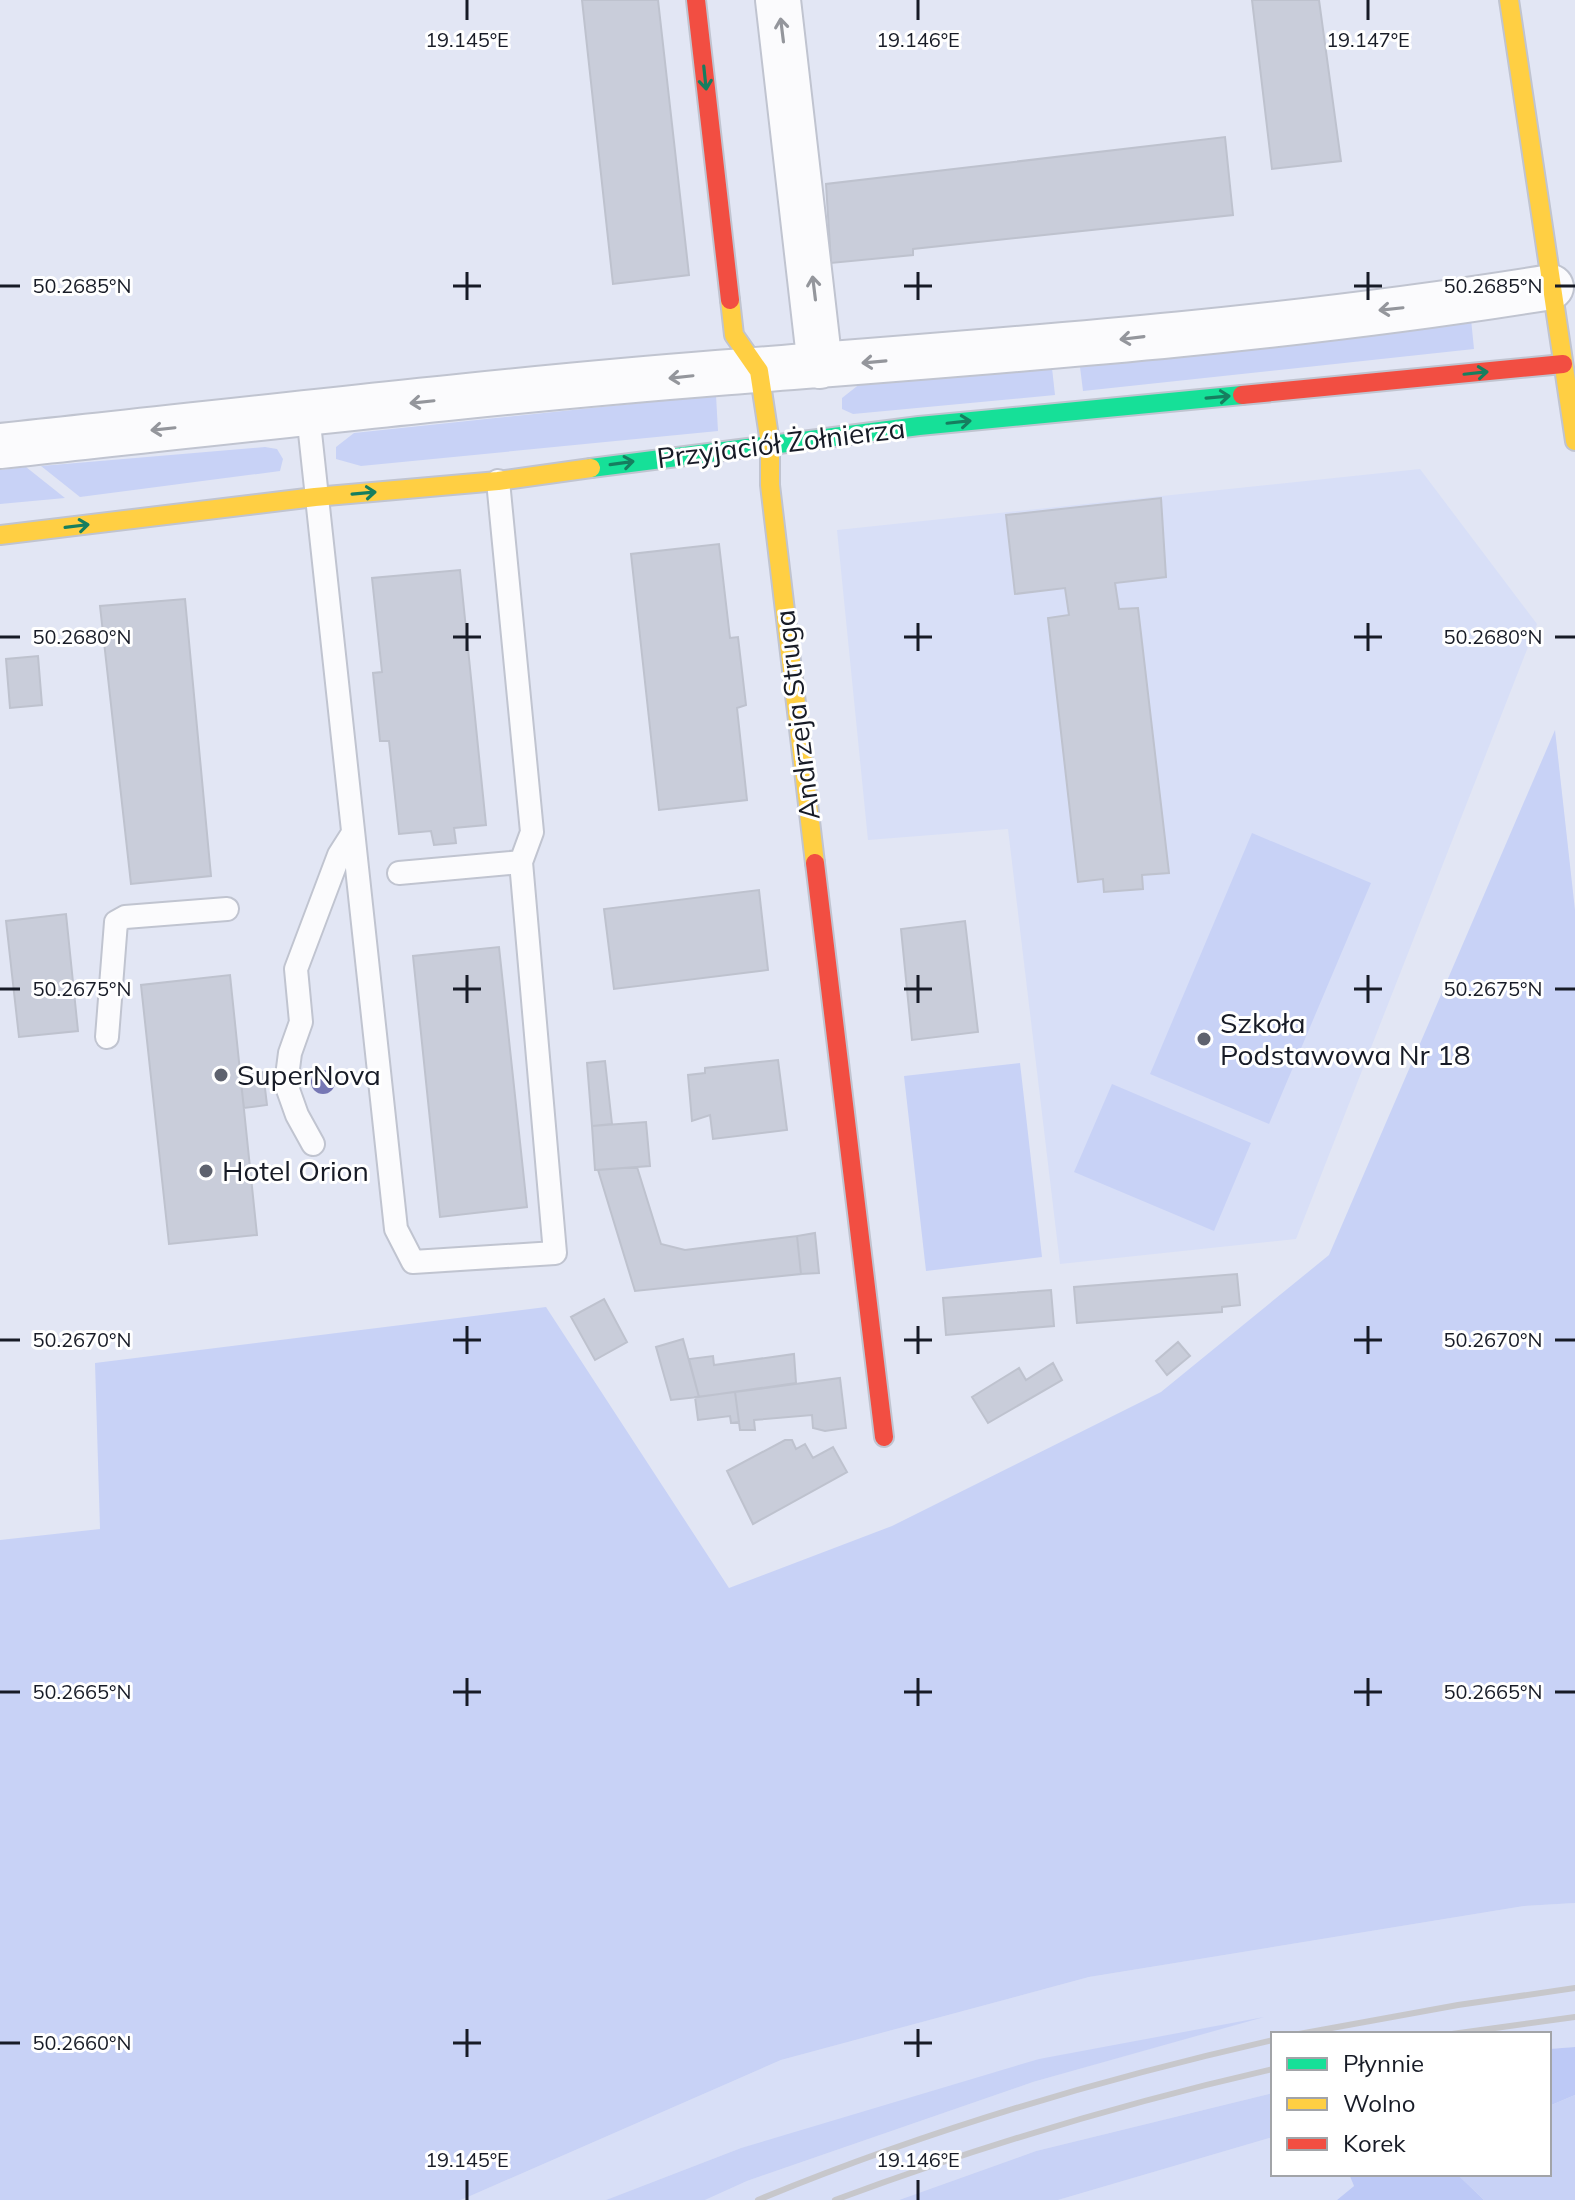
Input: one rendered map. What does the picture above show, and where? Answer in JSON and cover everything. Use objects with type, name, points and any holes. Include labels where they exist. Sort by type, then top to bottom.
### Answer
[{"type":"street","name":"Andrzeja Struga","points":[[696,0],[734,335],[759,371],[770,443],[770,485],[884,1437]]},
{"type":"street","points":[[778,0],[820,366]]},
{"type":"street","points":[[1509,0],[1575,441]]},
{"type":"street","points":[[0,446],[759,371],[1064,346],[1477,299],[1551,287]]},
{"type":"street","name":"Przyjaciół Żołnierza","points":[[0,535],[315,497],[498,481],[770,443],[1563,364]]},
{"type":"lane","points":[[308,414],[396,1229],[413,1262],[555,1253],[521,862],[532,832],[498,481]]},
{"type":"lane","points":[[313,1144],[286,1089],[290,1053],[301,1022],[296,969],[339,855],[353,833]]},
{"type":"lane","points":[[399,873],[521,862]]},
{"type":"lane","points":[[107,1037],[116,922],[125,917],[227,909]]},
{"type":"shaded area","points":[[1471,319],[1474,349],[1083,391],[1079,359]]},
{"type":"shaded area","points":[[1051,359],[1055,395],[853,414],[842,409],[842,398],[861,383]]},
{"type":"shaded area","points":[[716,395],[718,431],[361,466],[336,459],[336,447],[354,433]]},
{"type":"shaded area","points":[[265,447],[277,449],[283,459],[280,471],[80,497],[41,466]]},
{"type":"shaded area","points":[[26,467],[65,498],[0,504],[0,470]]},
{"type":"shaded area","name":"Szkoła Podstawowa Nr 18","points":[[1420,469],[1537,624],[1296,1239],[1060,1264],[1008,829],[868,840],[837,530]]},
{"type":"shaded area","points":[[1555,730],[1575,910],[1575,1903],[1524,1906],[1089,1977],[781,2060],[461,2200],[0,2200],[0,1540],[100,1529],[95,1363],[546,1307],[729,1588],[892,1526],[1161,1392],[1329,1255]]},
{"type":"shaded area","points":[[1252,833],[1371,883],[1269,1124],[1150,1074]]},
{"type":"shaded area","points":[[1020,1063],[1042,1257],[926,1271],[904,1076]]},
{"type":"shaded area","points":[[1112,1084],[1251,1143],[1214,1231],[1074,1172]]},
{"type":"shaded area","points":[[1575,1903],[1575,2047],[1551,2049],[1551,2032],[1271,2032],[1271,2093],[1036,2151],[899,2200],[705,2200],[747,2181],[1033,2082],[1251,2020],[741,2148],[606,2200],[461,2200],[781,2060],[1089,1977],[1524,1906]]},
{"type":"shaded area","points":[[1264,2017],[1033,2082],[747,2181],[705,2200],[606,2200],[741,2148],[1039,2059]]},
{"type":"shaded area","points":[[1575,2047],[1575,2095],[1551,2105],[1551,2049]]},
{"type":"shaded area","points":[[1271,2093],[1271,2138],[1058,2200],[899,2200],[1036,2151]]},
{"type":"shaded area","points":[[1575,2095],[1575,2200],[1484,2200],[1459,2176],[1551,2176],[1551,2105]]},
{"type":"shaded area","points":[[1271,2138],[1271,2176],[1350,2176],[1354,2186],[1337,2200],[1058,2200]]},
{"type":"shaded area","points":[[1350,2176],[1459,2176],[1484,2200],[1337,2200],[1354,2186]]},
{"type":"building","points":[[582,0],[658,0],[689,275],[613,284]]},
{"type":"building","points":[[1252,0],[1319,0],[1341,161],[1272,169]]},
{"type":"building","points":[[1225,137],[1233,215],[913,249],[913,255],[831,263],[826,184]]},
{"type":"building","points":[[1161,498],[1166,577],[1115,583],[1119,609],[1138,608],[1169,873],[1142,875],[1143,889],[1104,892],[1103,879],[1078,882],[1048,618],[1069,615],[1065,588],[1015,594],[1006,515]]},
{"type":"building","points":[[719,544],[730,638],[738,637],[746,705],[737,708],[747,800],[659,810],[631,554]]},
{"type":"building","points":[[460,570],[486,825],[454,828],[456,843],[434,845],[431,831],[399,834],[389,741],[380,741],[373,673],[382,672],[372,578]]},
{"type":"building","points":[[185,599],[211,876],[131,884],[100,606]]},
{"type":"building","points":[[38,656],[42,705],[10,708],[6,659]]},
{"type":"building","points":[[759,890],[768,970],[614,989],[604,909]]},
{"type":"building","points":[[66,914],[78,1031],[19,1037],[6,921]]},
{"type":"building","points":[[965,921],[978,1032],[912,1040],[901,929]]},
{"type":"building","points":[[499,947],[527,1207],[440,1217],[413,956]]},
{"type":"building","name":"Hotel Orion","points":[[230,975],[257,1235],[169,1244],[141,985]]},
{"type":"building","points":[[778,1060],[787,1130],[713,1139],[710,1115],[692,1121],[688,1075],[705,1073],[705,1068]]},
{"type":"building","points":[[605,1061],[612,1124],[592,1126],[587,1063]]},
{"type":"building","points":[[263,1072],[267,1105],[244,1108],[240,1075]]},
{"type":"building","points":[[646,1122],[650,1166],[595,1170],[592,1126]]},
{"type":"building","points":[[637,1167],[661,1244],[685,1250],[797,1236],[801,1274],[635,1291],[598,1170]]},
{"type":"building","points":[[815,1233],[819,1273],[801,1274],[797,1236]]},
{"type":"building","points":[[1237,1274],[1240,1305],[1222,1307],[1222,1312],[1077,1323],[1074,1287]]},
{"type":"building","points":[[1051,1290],[1054,1326],[946,1335],[943,1298]]},
{"type":"building","points":[[604,1299],[627,1342],[595,1360],[571,1317]]},
{"type":"building","points":[[683,1339],[699,1397],[671,1400],[656,1347]]},
{"type":"building","points":[[1178,1342],[1190,1356],[1167,1375],[1156,1361]]},
{"type":"building","points":[[794,1354],[796,1383],[699,1397],[689,1359],[713,1356],[714,1365]]},
{"type":"building","points":[[1053,1363],[1062,1380],[988,1423],[972,1397],[1019,1368],[1026,1380]]},
{"type":"building","points":[[840,1378],[846,1428],[825,1431],[813,1428],[812,1415],[754,1420],[755,1430],[740,1430],[735,1392]]},
{"type":"building","points":[[735,1392],[739,1422],[731,1423],[730,1416],[698,1420],[695,1397]]},
{"type":"building","points":[[785,1440],[792,1440],[796,1449],[805,1444],[813,1458],[833,1447],[847,1472],[753,1524],[727,1471]]},
{"type":"railway","points":[[1310,2032],[1575,1988]]},
{"type":"railway","points":[[1466,2032],[1575,2017]]},
{"type":"railway","points":[[758,2200],[884,2152],[1012,2109],[1142,2072],[1271,2040]]},
{"type":"railway","points":[[835,2200],[1052,2127],[1271,2069]]},
{"type":"traffic: fast","points":[[591,468],[919,426],[1242,395]]},
{"type":"traffic: slow","points":[[1509,0],[1575,441]]},
{"type":"traffic: slow","points":[[730,300],[734,335],[759,371],[770,443],[770,485],[815,863]]},
{"type":"traffic: slow","points":[[0,535],[315,497],[498,481],[591,468]]},
{"type":"traffic: jam","points":[[696,0],[730,300]]},
{"type":"traffic: jam","points":[[1242,395],[1563,364]]},
{"type":"traffic: jam","points":[[815,863],[884,1437]]},
{"type":"place","name":"Szkoła Podstawowa Nr 18","points":[[1204,1039]]},
{"type":"place","name":"SuperNova","points":[[221,1075]]},
{"type":"place","name":"Hotel Orion","points":[[206,1171]]}]
